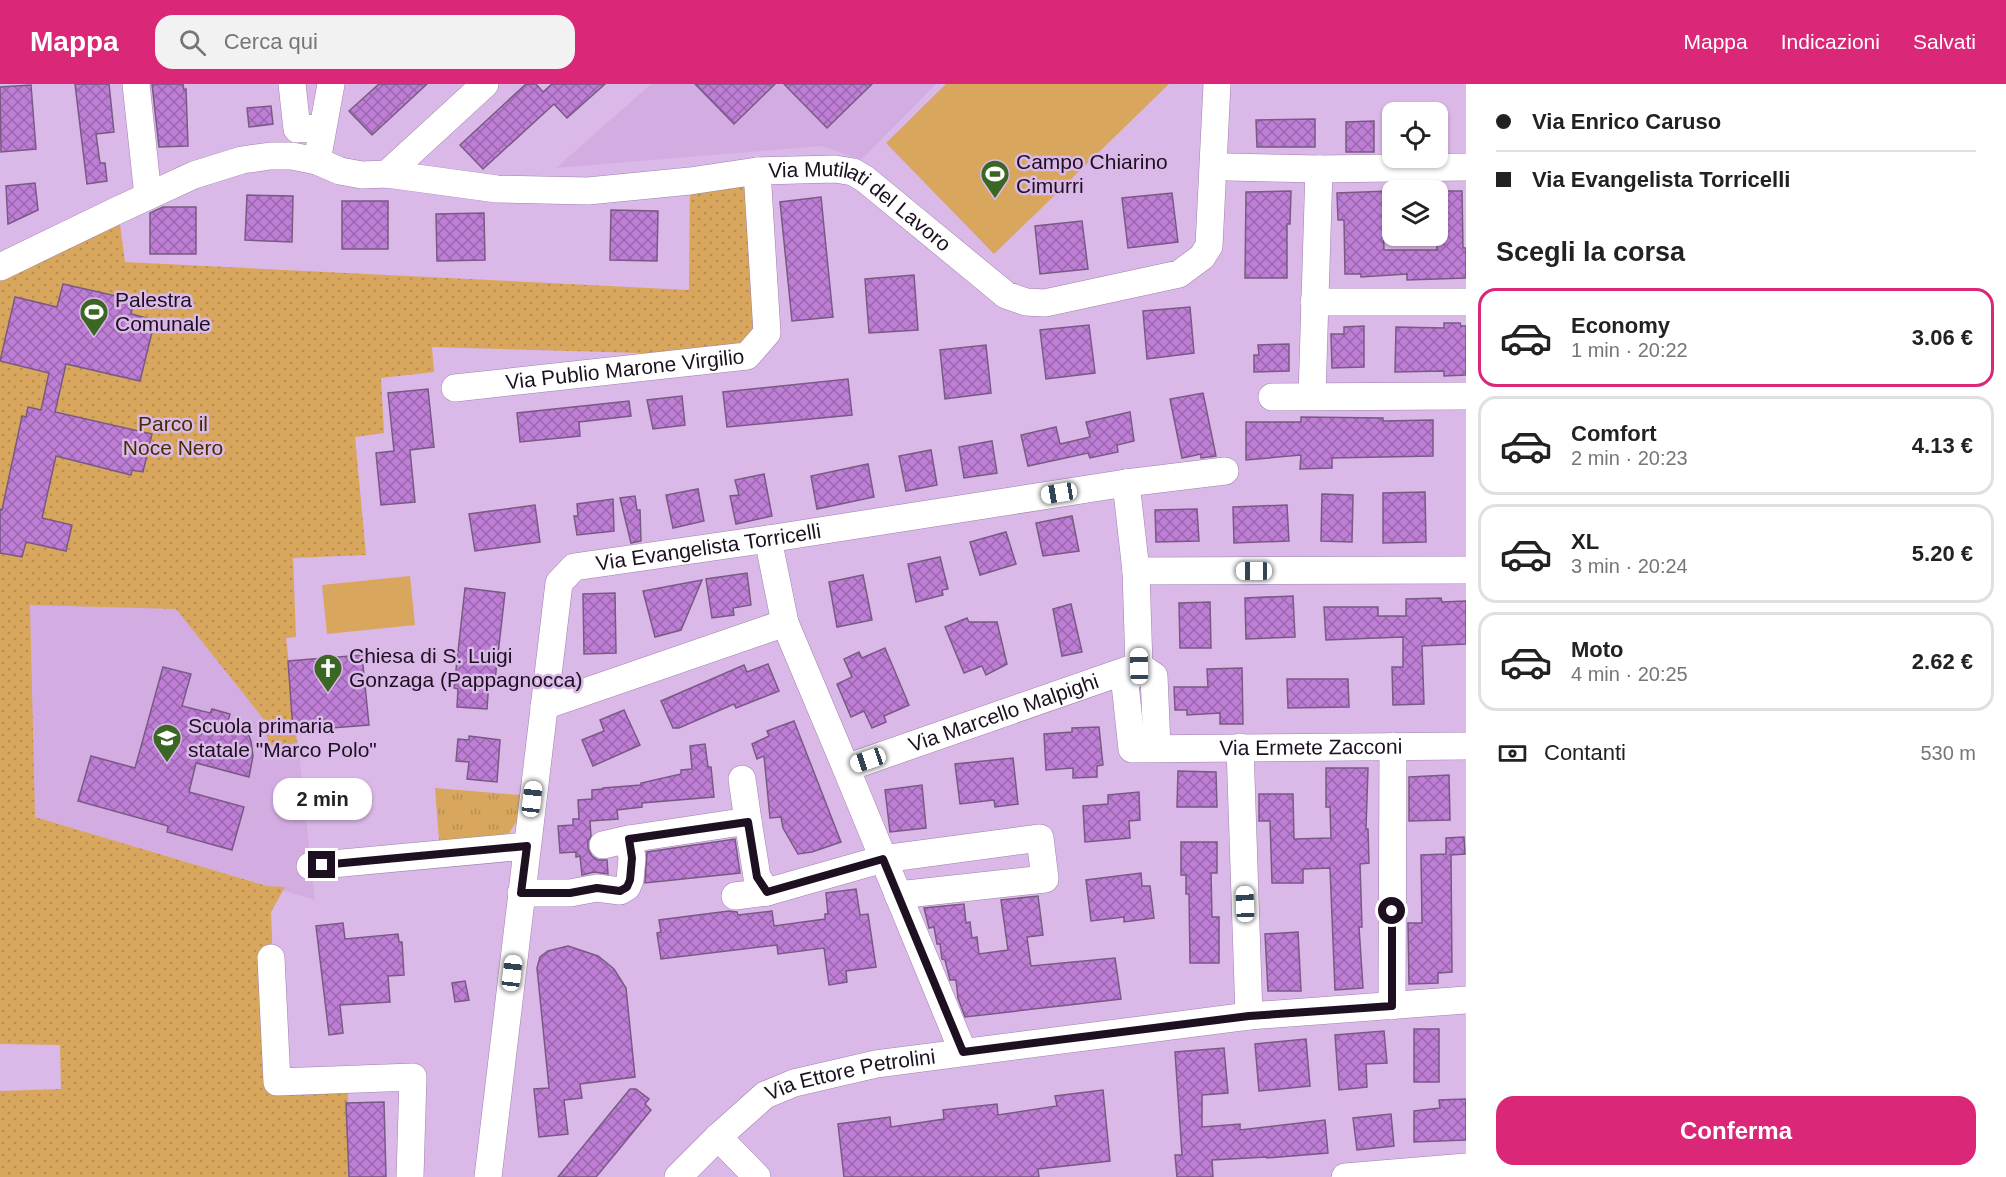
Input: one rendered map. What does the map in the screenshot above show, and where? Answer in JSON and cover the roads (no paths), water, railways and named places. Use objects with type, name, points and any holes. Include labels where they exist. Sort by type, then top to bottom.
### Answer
[{"type":"street","points":[[136,84],[148,196]]},
{"type":"street","points":[[292,84],[297,129],[322,128]]},
{"type":"street","points":[[316,161],[331,84]]},
{"type":"street","points":[[387,174],[485,84]]},
{"type":"street","name":"Via Mutilati del Lavoro","points":[[0,267],[194,176],[242,160],[270,156],[292,156],[316,161],[340,171],[363,175],[387,174],[497,189],[588,191],[757,171],[835,169],[853,172],[865,179],[1006,295],[1026,302],[1045,303],[1179,274],[1202,257],[1209,246],[1217,84]]},
{"type":"street","points":[[1228,167],[1318,169],[1466,167]]},
{"type":"street","points":[[1312,396],[1318,169]]},
{"type":"street","name":"Via Publio Marone Virgilio","points":[[455,388],[747,356],[766,333],[757,171]]},
{"type":"street","points":[[1314,302],[1466,302]]},
{"type":"street","points":[[1272,397],[1466,396]]},
{"type":"street","name":"Via Evangelista Torricelli","points":[[488,1177],[559,583],[574,567],[1125,483],[1225,471]]},
{"type":"street","points":[[1125,483],[1136,571],[1139,666]]},
{"type":"street","points":[[768,539],[785,623],[963,1052]]},
{"type":"street","points":[[1136,571],[1466,570]]},
{"type":"street","points":[[544,706],[785,623]]},
{"type":"street","name":"Via Ermete Zacconi","points":[[1139,666],[1154,676],[1157,747],[1466,746]]},
{"type":"street","name":"Via Marcello Malpighi","points":[[846,768],[1139,666]]},
{"type":"street","points":[[1240,747],[1249,1016]]},
{"type":"street","points":[[1392,1006],[1393,747]]},
{"type":"street","points":[[742,779],[757,877],[767,892]]},
{"type":"street","points":[[603,845],[629,839],[748,822]]},
{"type":"street","points":[[735,896],[767,892],[883,859],[1040,838],[1045,879],[898,895]]},
{"type":"street","points":[[521,893],[570,893],[597,888],[620,891],[627,887],[630,880],[632,858],[629,839]]},
{"type":"street","points":[[310,866],[527,846]]},
{"type":"street","points":[[271,958],[277,1082],[413,1077],[410,1177]]},
{"type":"street","name":"Via Ettore Petrolini","points":[[678,1177],[765,1095],[794,1083],[876,1064],[1249,1016],[1466,1000]]},
{"type":"street","points":[[718,1137],[754,1176]]},
{"type":"street","points":[[1345,1177],[1466,1167]]},
{"type":"place","name":"Campo Chiarino Cimurri","points":[[995,200]]},
{"type":"place","name":"Palestra Comunale","points":[[94,338]]},
{"type":"place","name":"Chiesa di S. Luigi Gonzaga (Pappagnocca)","points":[[328,694]]},
{"type":"place","name":"Scuola primaria statale \"Marco Polo\"","points":[[167,764]]},
{"type":"park label","name":"Parco il Noce Nero","points":[[173,436]]}]
